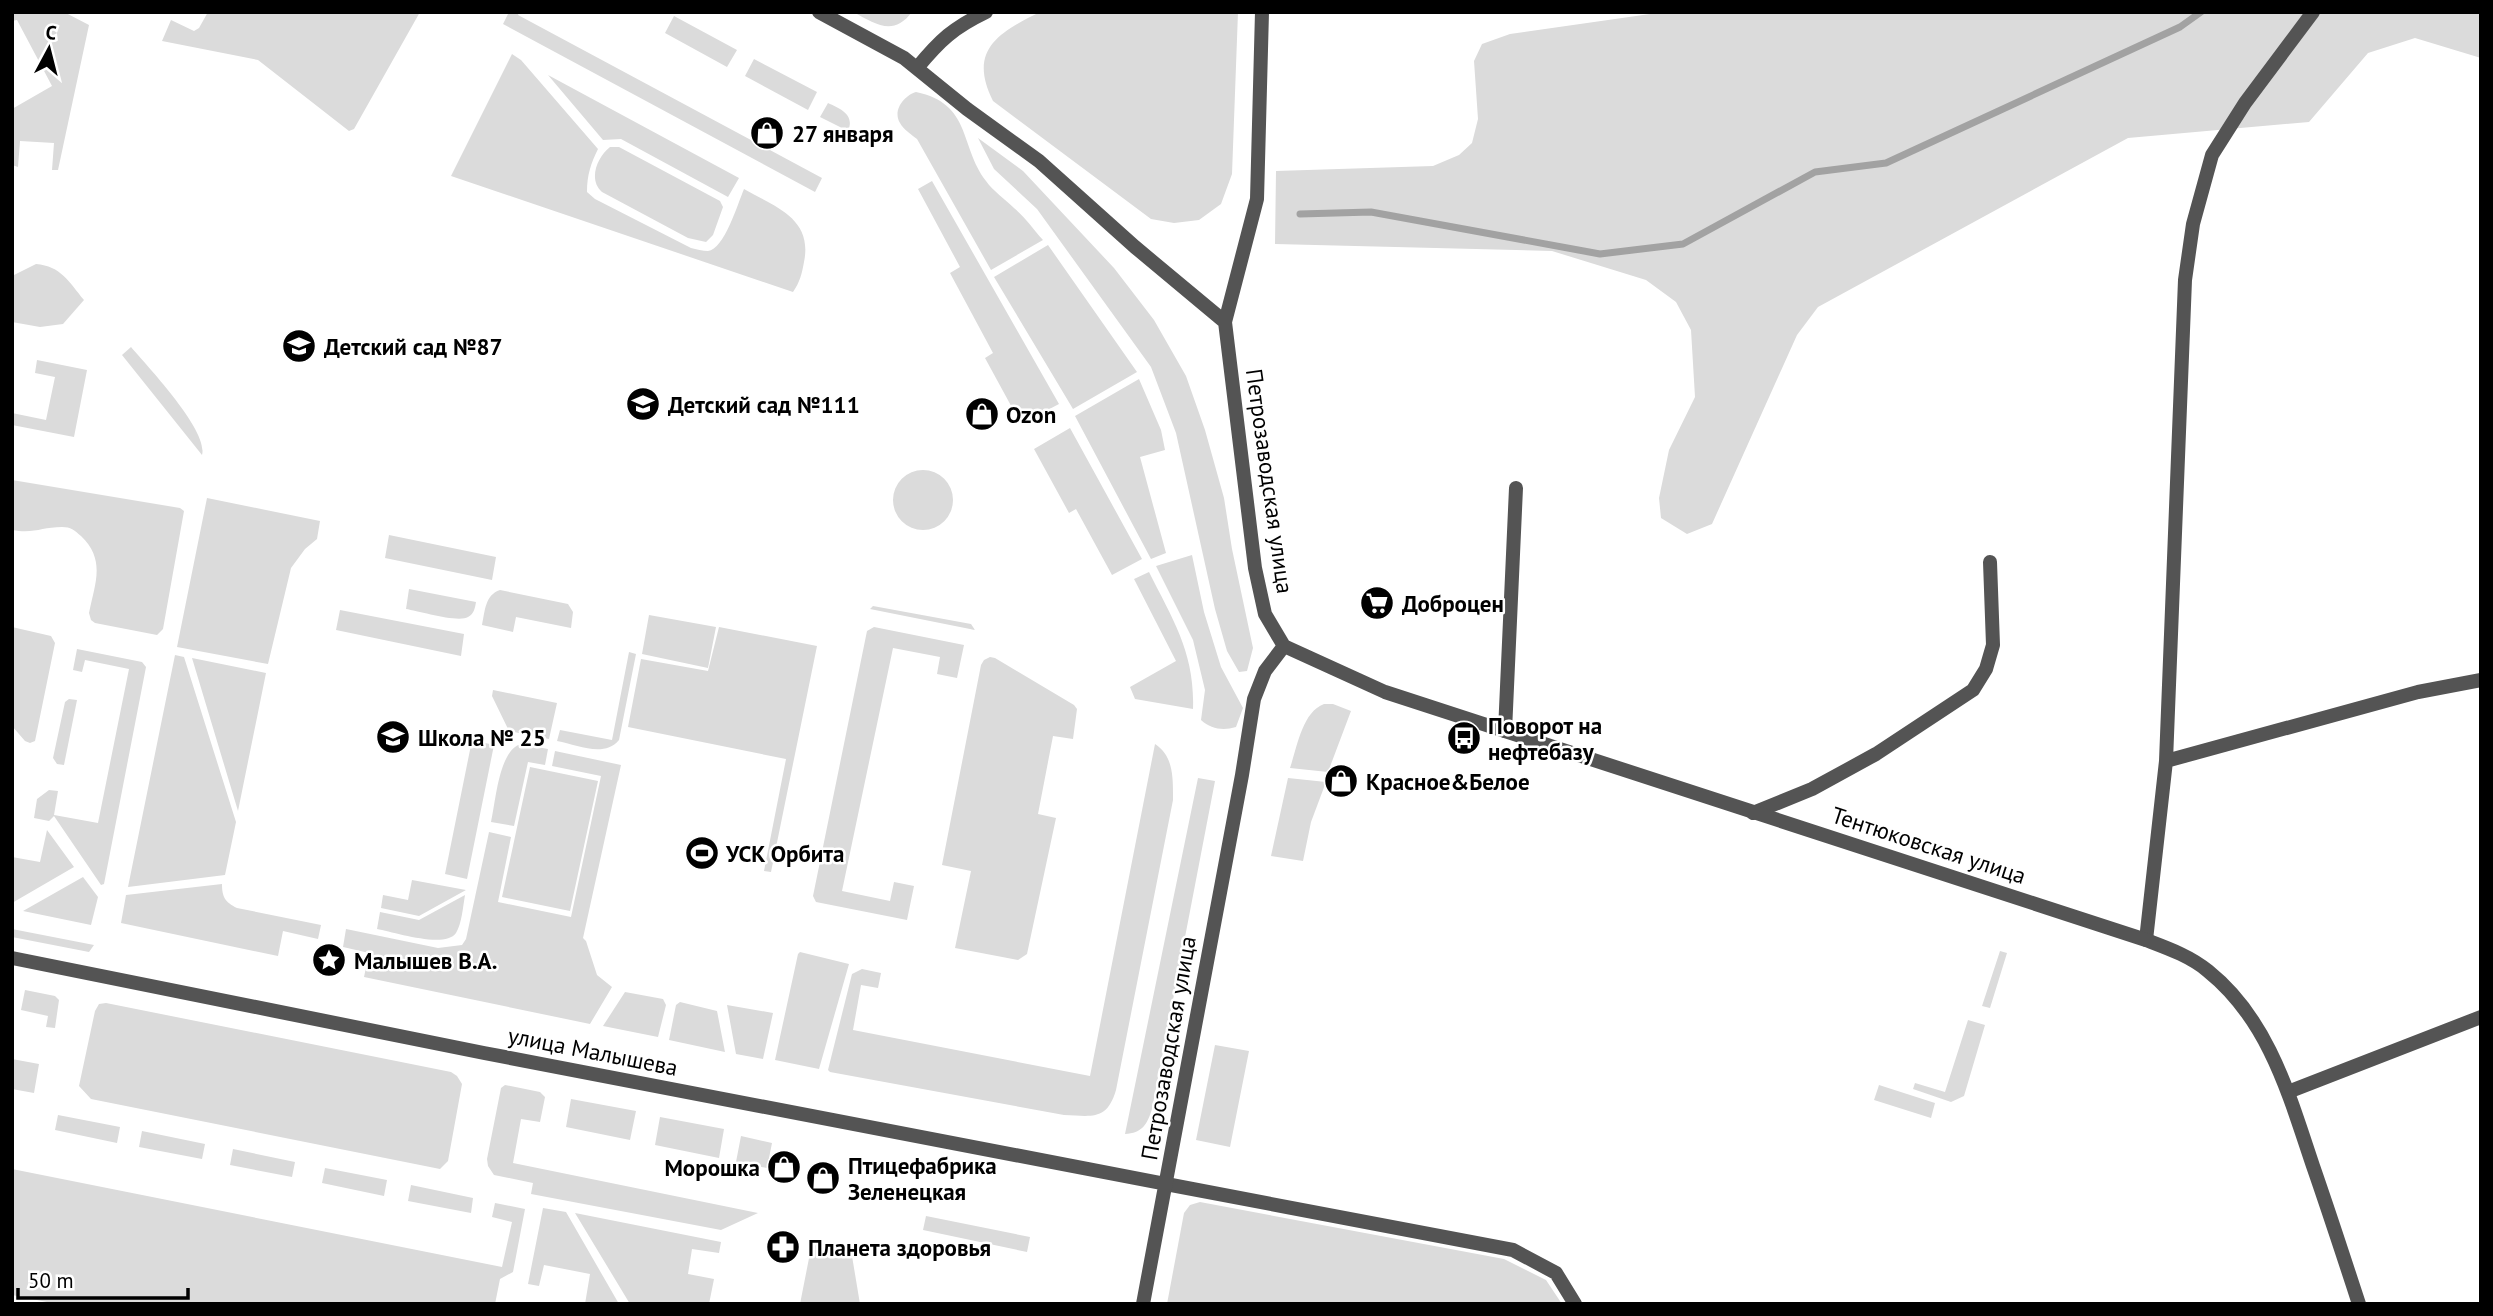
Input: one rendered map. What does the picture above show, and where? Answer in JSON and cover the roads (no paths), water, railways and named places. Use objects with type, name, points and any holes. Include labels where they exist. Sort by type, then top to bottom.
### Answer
[{"type":"street","points":[[818,12],[890,50],[917,68],[1039,162],[1225,322],[1257,199],[1262,12]]},
{"type":"street","points":[[917,68],[958,25],[986,12]]},
{"type":"street","points":[[2146,940],[2166,761],[2185,280],[2193,224],[2212,155],[2245,103],[2313,12]]},
{"type":"street","name":"Петрозаводская улица","points":[[1143,1304],[1254,699],[1265,671],[1283,646],[1265,614],[1255,568],[1225,322]]},
{"type":"street","points":[[1505,731],[1516,488]]},
{"type":"street","points":[[1753,813],[1812,789],[1876,754],[1973,690],[1986,669],[1993,645],[1990,562]]},
{"type":"street","name":"Тентюковская улица","points":[[1283,646],[1385,692],[2146,940],[2191,959],[2207,969],[2238,1000],[2256,1024],[2288,1092],[2359,1304]]},
{"type":"street","points":[[2166,761],[2418,692],[2481,680]]},
{"type":"street","name":"улица Малышева","points":[[12,958],[497,1055],[1513,1250],[1556,1273],[1575,1304]]},
{"type":"street","points":[[2288,1092],[2481,1017]]},
{"type":"waterway","points":[[1300,214],[1371,212],[1600,254],[1683,244],[1815,172],[1886,163],[2180,27],[2201,12]]},
{"type":"place","name":"27 января","points":[[767,133]]},
{"type":"place","name":"Детский сад №87","points":[[299,346]]},
{"type":"place","name":"Детский сад №111","points":[[643,404]]},
{"type":"place","name":"Ozon","points":[[982,414]]},
{"type":"place","name":"Доброцен","points":[[1377,603]]},
{"type":"place","name":"Школа № 25","points":[[393,737]]},
{"type":"place","name":"Поворот на нефтебазу","points":[[1464,738]]},
{"type":"place","name":"Красное&Белое","points":[[1341,781]]},
{"type":"place","name":"УСК Орбита","points":[[702,853]]},
{"type":"place","name":"Малышев В.А.","points":[[329,960]]},
{"type":"place","name":"Морошка","points":[[784,1167]]},
{"type":"place","name":"Птицефабрика Зеленецкая","points":[[823,1178]]},
{"type":"place","name":"Планета здоровья","points":[[783,1247]]}]
